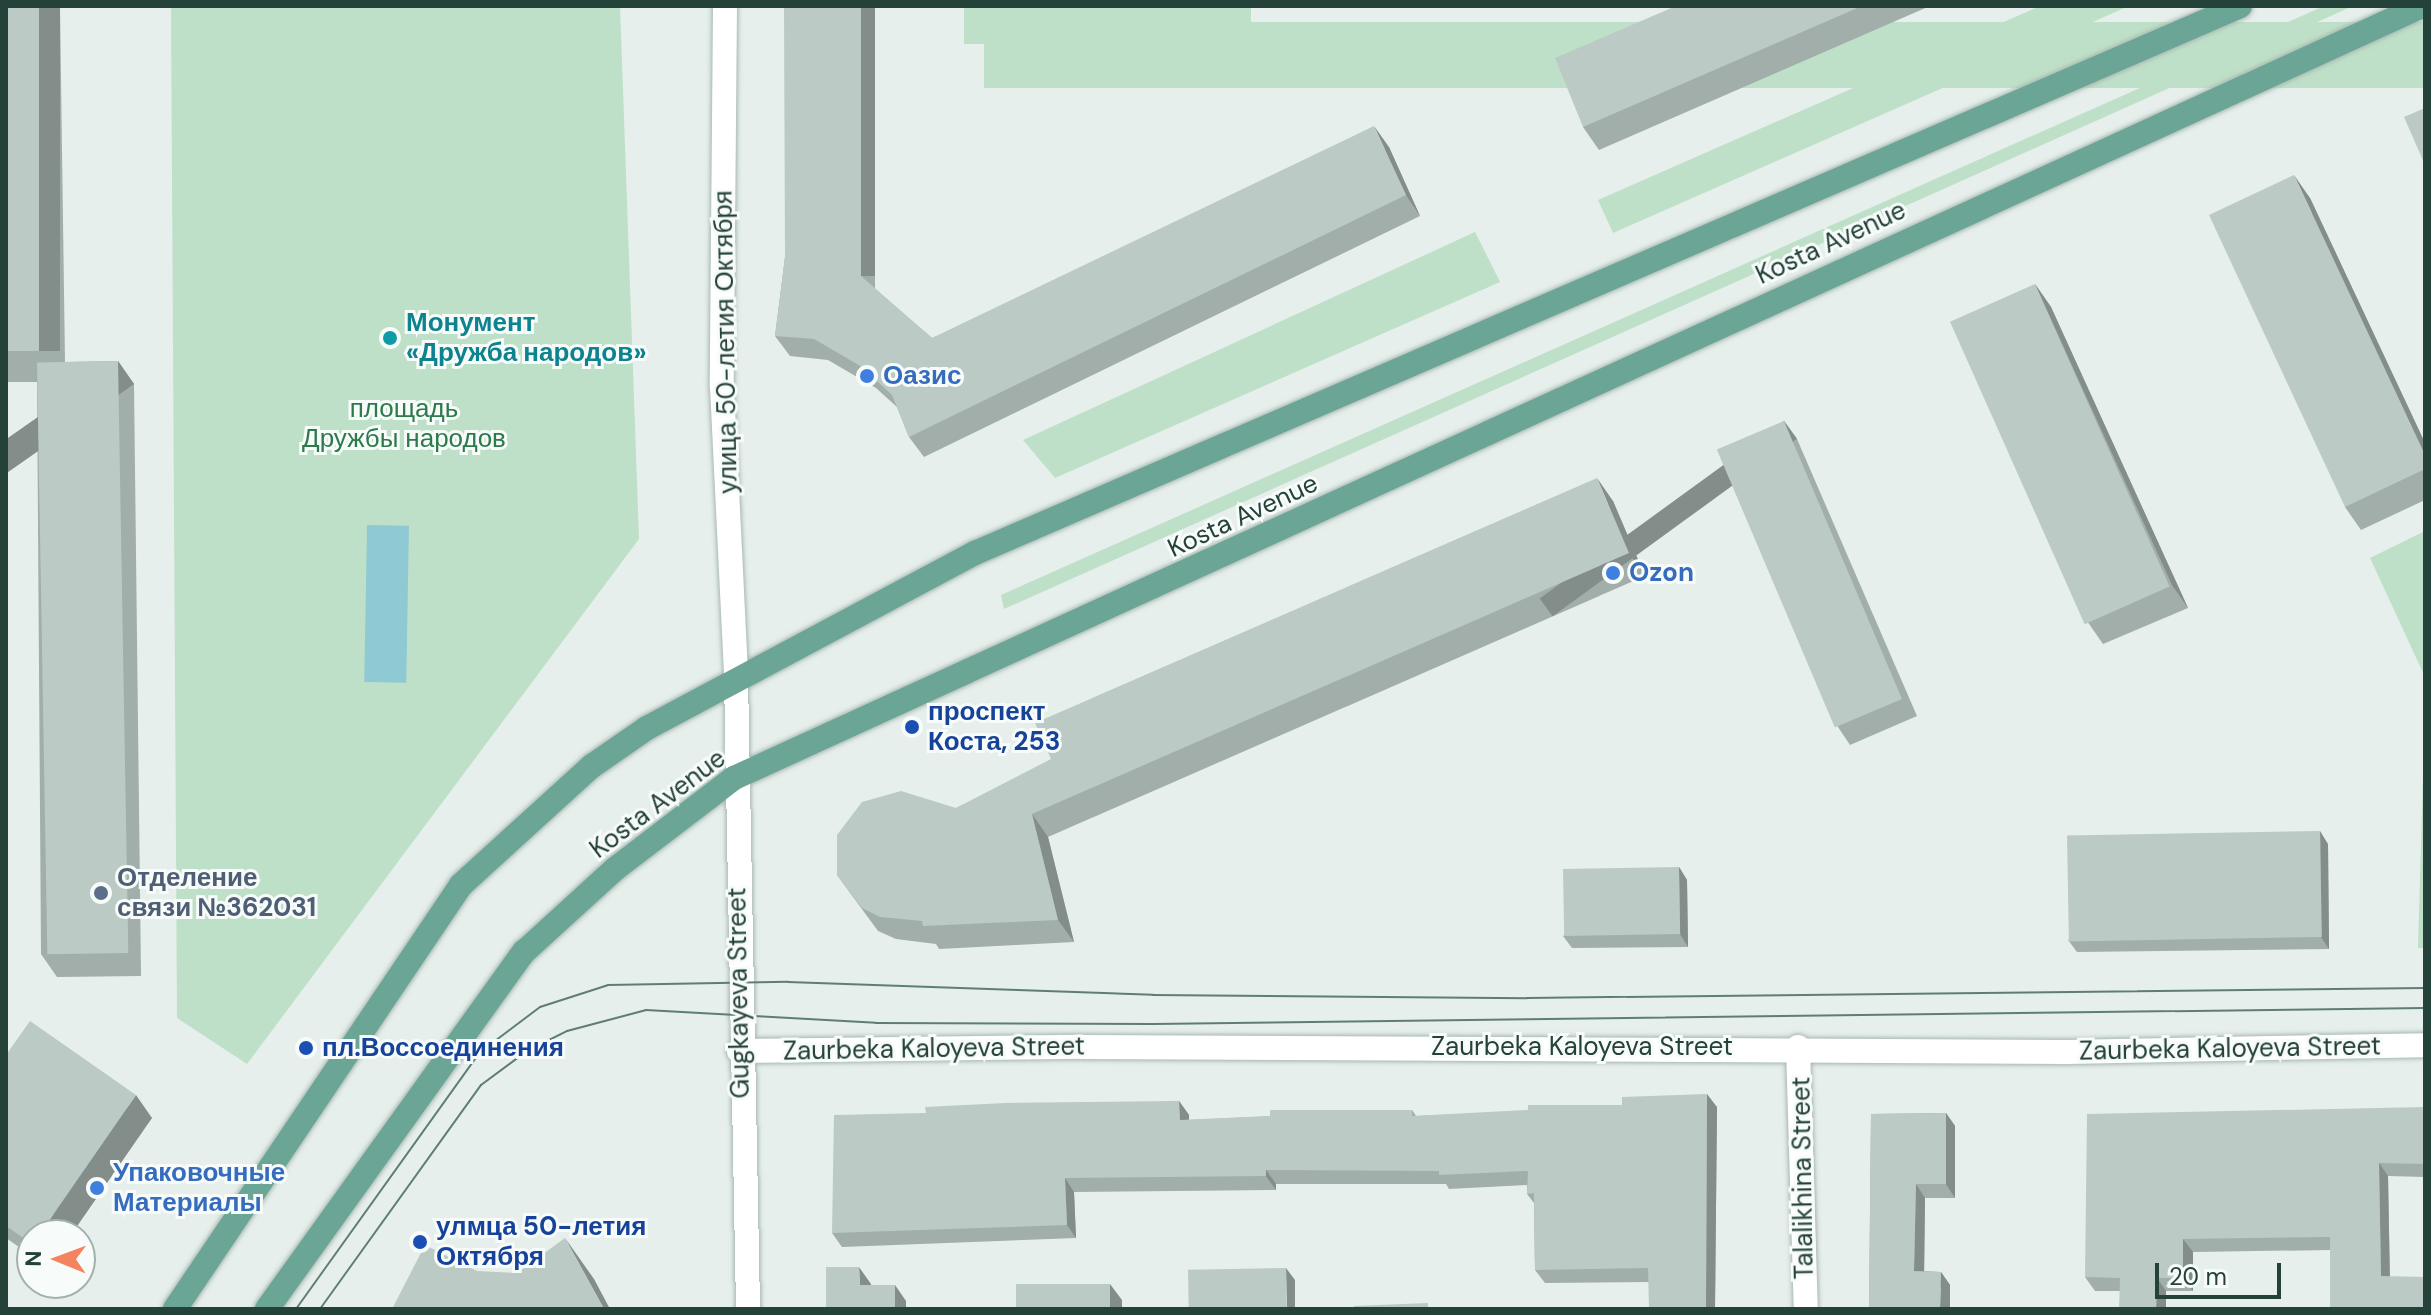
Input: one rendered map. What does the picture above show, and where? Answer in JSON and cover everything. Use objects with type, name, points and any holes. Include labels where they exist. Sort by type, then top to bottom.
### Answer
[{"type":"main road","name":"Kosta Avenue","points":[[175,1309],[461,885],[592,766],[736,677],[975,553],[2240,6]]},
{"type":"main road","name":"Kosta Avenue","points":[[267,1309],[524,952],[627,859],[734,778],[2422,6]]},
{"type":"street","name":"улица 50-летия Октября","points":[[725,6],[722,387],[736,677]]},
{"type":"street","name":"Gugkayeva Street","points":[[736,677],[734,778],[739,1051],[748,1309]]},
{"type":"street","name":"Zaurbeka Kaloyeva Street","points":[[739,1051],[1798,1047],[2067,1052],[2425,1045]]},
{"type":"street","name":"Talalikhina Street","points":[[1798,1047],[1806,1309]]},
{"type":"green space","name":"площадь Дружбы народов","points":[[171,6],[620,6],[639,539],[247,1064],[177,1018]]},
{"type":"green space","points":[[964,6],[1251,6],[1251,44],[964,44]]},
{"type":"green space","points":[[2040,6],[2129,6],[1613,233],[1598,200]]},
{"type":"green space","points":[[2324,6],[2353,6],[1004,609],[1001,595]]},
{"type":"green space","points":[[984,22],[2425,22],[2425,88],[984,88]]},
{"type":"green space","points":[[1475,232],[1500,282],[1055,478],[1023,440]]},
{"type":"green space","points":[[2425,531],[2425,677],[2370,558]]},
{"type":"green space","points":[[2425,707],[2425,948],[2418,948]]},
{"type":"water","points":[[367,525],[409,526],[406,683],[364,682]]},
{"type":"building","points":[[6,6],[39,6],[39,351],[6,351]]},
{"type":"building","points":[[784,6],[861,6],[861,276],[932,338],[1374,126],[1406,195],[909,437],[892,395],[862,367],[814,339],[775,336],[785,257]]},
{"type":"building","points":[[1676,6],[1862,6],[1583,127],[1555,58]]},
{"type":"building","points":[[2425,108],[2425,165],[2404,117]]},
{"type":"building","points":[[2294,175],[2425,455],[2425,469],[2345,507],[2209,215]]},
{"type":"building","points":[[2035,284],[2170,586],[2085,624],[1950,322]]},
{"type":"building","points":[[118,361],[128,953],[47,954],[37,362]]},
{"type":"building","points":[[1784,421],[1902,699],[1835,728],[1717,450]]},
{"type":"building","points":[[1597,478],[1629,553],[1032,814],[1058,920],[923,926],[922,921],[880,917],[862,908],[837,875],[837,835],[862,802],[901,791],[956,808],[1051,759],[1035,723]]},
{"type":"building","points":[[2320,831],[2322,937],[2069,941],[2067,835]]},
{"type":"building","points":[[1679,867],[1680,934],[1564,936],[1563,869]]},
{"type":"building","points":[[30,1021],[136,1095],[50,1219],[16,1219],[16,1233],[6,1226],[6,1055]]},
{"type":"building","points":[[1707,1094],[1706,1309],[1649,1309],[1648,1268],[1535,1270],[1534,1193],[1527,1194],[1528,1171],[1439,1175],[1439,1171],[1266,1170],[1266,1176],[1065,1178],[1067,1225],[832,1233],[834,1115],[926,1113],[925,1107],[1005,1103],[1179,1101],[1180,1120],[1270,1116],[1270,1110],[1412,1110],[1412,1116],[1528,1110],[1528,1105],[1622,1105],[1622,1097]]},
{"type":"building","points":[[2425,1107],[2425,1164],[2379,1163],[2381,1276],[2425,1277],[2425,1309],[2330,1309],[2330,1237],[2183,1239],[2183,1278],[2157,1278],[2156,1309],[2119,1309],[2120,1278],[2085,1277],[2087,1114]]},
{"type":"building","points":[[1946,1113],[1946,1184],[1916,1184],[1914,1271],[1941,1272],[1940,1309],[1869,1309],[1871,1114]]},
{"type":"building","points":[[565,1238],[604,1309],[392,1309],[425,1245],[477,1271],[517,1273]]},
{"type":"building","points":[[826,1267],[859,1267],[860,1285],[895,1285],[895,1309],[826,1309]]},
{"type":"building","points":[[1286,1268],[1287,1309],[1189,1309],[1188,1270]]},
{"type":"building","points":[[1016,1284],[1110,1284],[1110,1309],[1016,1309]]},
{"type":"building","points":[[1428,1303],[1428,1309],[1354,1309],[1354,1306]]},
{"type":"tram line","points":[[296,1309],[479,1053],[540,1007],[608,985],[788,982],[1153,995],[1527,998],[2425,988]]},
{"type":"tram line","points":[[320,1309],[481,1085],[527,1051],[567,1031],[646,1010],[876,1023],[1151,1024],[2425,1008]]},
{"type":"place","name":"Монумент «Дружба народов»","points":[[390,338]]},
{"type":"place","name":"Оазис","points":[[867,376]]},
{"type":"place","name":"Ozon","points":[[1613,573]]},
{"type":"place","name":"проспект Коста, 253","points":[[912,727]]},
{"type":"place","name":"Отделение связи №362031","points":[[101,893]]},
{"type":"place","name":"пл.Воссоединения","points":[[306,1048]]},
{"type":"place","name":"Упаковочные Материалы","points":[[97,1188]]},
{"type":"place","name":"улмца 50-летия Октября","points":[[420,1242]]}]
